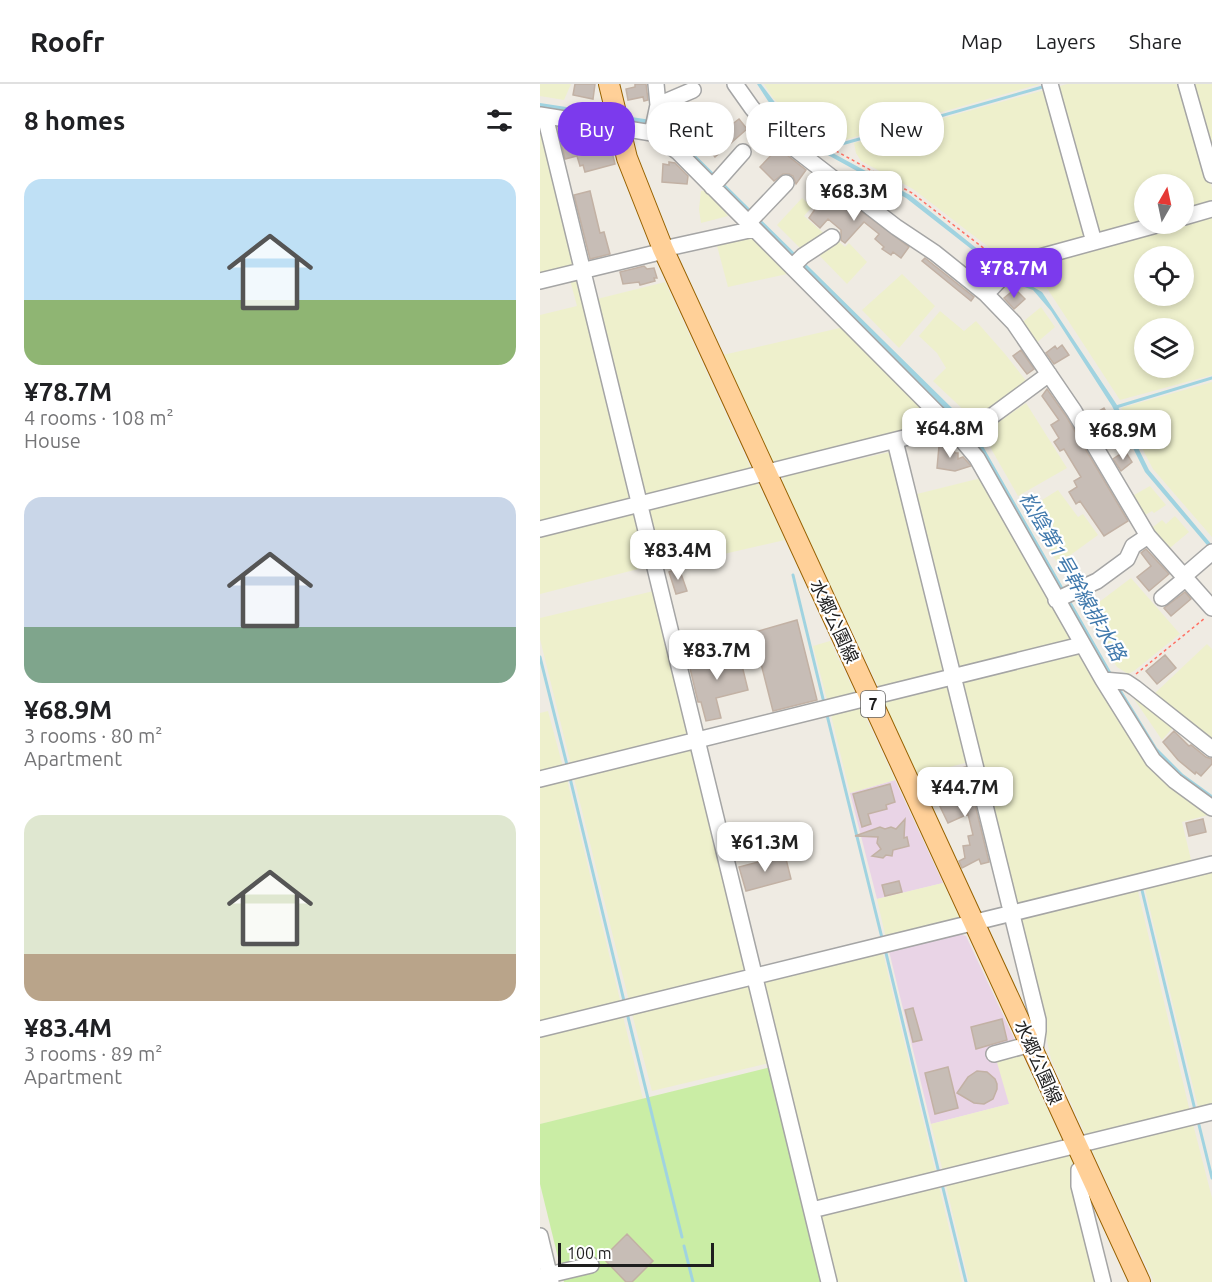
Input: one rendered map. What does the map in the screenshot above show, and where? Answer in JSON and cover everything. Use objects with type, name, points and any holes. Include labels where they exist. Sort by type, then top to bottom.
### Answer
[{"type":"main road","name":"水郷公園線","points":[[609,84],[613,102]]},
{"type":"main road","name":"水郷公園線","points":[[628,156],[638,188],[664,250],[1140,1282]]},
{"type":"street","points":[[656,84],[656,102]]},
{"type":"street","points":[[735,84],[773,132],[986,294],[1014,323],[1074,411],[1148,536],[1212,610]]},
{"type":"street","points":[[1050,84],[1094,242]]},
{"type":"street","points":[[1186,84],[1212,175]]},
{"type":"street","points":[[678,102],[693,90]]},
{"type":"street","points":[[558,117],[542,116],[583,270],[829,1282]]},
{"type":"street","points":[[716,182],[743,152]]},
{"type":"street","points":[[683,156],[716,182],[752,221],[958,425],[1062,598],[1081,645],[1104,680],[1123,690],[1212,749]]},
{"type":"street","points":[[540,281],[664,250],[752,221],[786,183]]},
{"type":"street","points":[[1194,214],[1212,209]]},
{"type":"street","points":[[986,294],[1006,272],[1025,261],[1134,231]]},
{"type":"street","points":[[796,263],[832,237]]},
{"type":"street","points":[[540,529],[992,416],[1049,374]]},
{"type":"street","points":[[895,441],[1038,1020],[1038,1031],[1033,1048],[994,1054]]},
{"type":"street","points":[[1062,598],[1097,581],[1127,559],[1132,546],[1148,536]]},
{"type":"street","points":[[1162,598],[1210,554]]},
{"type":"street","points":[[540,779],[1081,645]]},
{"type":"street","points":[[1123,690],[1153,760],[1175,781],[1212,808]]},
{"type":"street","points":[[540,1029],[1212,864]]},
{"type":"street","points":[[812,1210],[1212,1112]]},
{"type":"street","points":[[1086,1166],[1079,1170],[1079,1186],[1103,1282]]},
{"type":"street","points":[[540,1236],[547,1278],[591,1265]]},
{"type":"path","points":[[845,156],[912,193],[1006,272]]},
{"type":"path","points":[[1123,690],[1212,610]]},
{"type":"shaded area","points":[[895,780],[943,883],[877,899],[850,793]]},
{"type":"shaded area","points":[[955,933],[966,936],[1021,1053],[1009,1104],[931,1124],[888,947]]},
{"type":"green space","points":[[540,84],[571,84],[564,100],[540,96]]},
{"type":"green space","points":[[764,84],[1040,84],[944,111],[944,102],[859,102],[859,136],[847,139],[847,102],[777,102]]},
{"type":"green space","points":[[1067,84],[1182,84],[1212,189],[1212,205],[1194,210],[1194,174],[1134,174],[1134,227],[1098,237],[1053,88]]},
{"type":"green space","points":[[1191,84],[1212,84],[1212,157]]},
{"type":"green space","points":[[1048,89],[1087,240],[1008,262],[913,189],[861,161],[856,153],[854,143],[859,142],[859,156],[944,156],[944,118]]},
{"type":"green space","points":[[540,121],[578,267],[540,278]]},
{"type":"green space","points":[[708,190],[728,216],[701,223],[699,209],[701,191]]},
{"type":"green space","points":[[802,198],[812,207],[804,216],[827,236],[804,252],[777,225]]},
{"type":"green space","points":[[1212,211],[1212,375],[1120,400],[1041,279],[1026,264],[1134,234],[1194,234],[1194,219]]},
{"type":"green space","points":[[753,233],[790,271],[787,274],[728,287],[716,242]]},
{"type":"green space","points":[[835,238],[845,247],[849,243],[867,262],[847,284],[817,253]]},
{"type":"green space","points":[[577,274],[635,501],[540,526],[540,315],[577,306],[569,276]]},
{"type":"green space","points":[[902,274],[935,306],[899,348],[862,310]]},
{"type":"green space","points":[[665,282],[753,473],[643,500],[593,300]]},
{"type":"green space","points":[[1041,307],[1055,327],[1034,345],[1019,325]]},
{"type":"green space","points":[[940,311],[964,331],[976,321],[1027,382],[985,412],[969,415],[933,381],[946,368],[937,353],[919,336]]},
{"type":"green space","points":[[844,327],[937,418],[935,424],[774,464],[723,355]]},
{"type":"green space","points":[[1212,382],[1212,537],[1153,469],[1121,408]]},
{"type":"green space","points":[[1026,403],[1067,468],[1018,496],[981,431],[989,429]]},
{"type":"green space","points":[[894,451],[948,673],[880,690],[782,482],[784,476]]},
{"type":"green space","points":[[981,478],[1072,638],[1071,644],[957,672],[913,495]]},
{"type":"green space","points":[[756,479],[785,540],[689,562],[685,546],[655,554],[646,507]]},
{"type":"green space","points":[[1150,486],[1166,505],[1140,518],[1127,499]]},
{"type":"green space","points":[[1058,490],[1078,517],[1083,514],[1098,535],[1058,564],[1026,510]]},
{"type":"green space","points":[[636,512],[650,566],[540,594],[540,533]]},
{"type":"green space","points":[[1175,516],[1189,532],[1165,552],[1149,530],[1162,520],[1166,524]]},
{"type":"green space","points":[[1131,578],[1180,634],[1128,674],[1117,667],[1086,612]]},
{"type":"green space","points":[[658,590],[692,736],[571,765],[540,639],[540,618]]},
{"type":"green space","points":[[830,641],[856,695],[828,703],[813,646]]},
{"type":"green space","points":[[1207,644],[1212,649],[1212,742],[1154,694]]},
{"type":"green space","points":[[1074,651],[1081,655],[1110,700],[1212,814],[1182,822],[1192,864],[1015,907],[958,679]]},
{"type":"green space","points":[[950,681],[969,762],[918,775],[881,698]]},
{"type":"green space","points":[[1132,696],[1175,725],[1162,740]]},
{"type":"green space","points":[[859,703],[895,780],[850,793],[830,711]]},
{"type":"green space","points":[[548,711],[563,767],[540,773],[540,713]]},
{"type":"green space","points":[[691,745],[748,973],[629,1001],[573,774]]},
{"type":"green space","points":[[566,775],[621,1004],[540,1024],[540,782]]},
{"type":"green space","points":[[1212,868],[1212,1108],[1199,1111],[1144,885]]},
{"type":"green space","points":[[943,883],[961,921],[886,938],[877,899]]},
{"type":"green space","points":[[1137,887],[1190,1112],[1087,1138],[1051,1059],[1020,914]]},
{"type":"green space","points":[[882,949],[936,1174],[814,1205],[759,978]]},
{"type":"green space","points":[[749,980],[773,1062],[652,1091],[631,1010]]},
{"type":"green space","points":[[622,1012],[643,1099],[540,1124],[540,1032]]},
{"type":"green space","points":[[1021,1053],[1064,1145],[943,1172],[931,1124],[1009,1104],[996,1059]]},
{"type":"green space","points":[[771,1067],[823,1282],[564,1282],[540,1184],[540,1124]]},
{"type":"green space","points":[[1192,1120],[1212,1198],[1212,1282],[1154,1282],[1090,1146]]},
{"type":"green space","points":[[1070,1151],[1098,1282],[969,1282],[945,1181]]},
{"type":"green space","points":[[938,1182],[962,1282],[833,1282],[818,1212]]},
{"type":"water","points":[[757,84],[761,84],[775,102],[768,101]]},
{"type":"water","points":[[540,103],[558,106],[558,111],[540,108]]},
{"type":"water","points":[[635,118],[647,119],[647,123],[635,122]]},
{"type":"water","points":[[690,156],[696,156],[956,412],[980,441],[1119,686],[1157,748],[1183,774],[1212,795],[1212,801],[1178,776],[1152,750],[977,446],[953,417]]},
{"type":"water","points":[[830,156],[838,156],[910,195],[1005,271],[1042,292],[1117,405],[1149,470],[1212,545],[1212,551],[1145,472],[1112,406],[1051,311],[1033,290],[1016,284],[906,198]]},
{"type":"building","points":[[575,84],[595,84],[593,99],[573,95]]},
{"type":"building","points":[[635,84],[646,84],[648,100],[644,101],[643,97],[628,100],[626,89],[635,87]]},
{"type":"building","points":[[739,119],[746,130],[734,140],[734,123]]},
{"type":"building","points":[[577,156],[613,156],[615,164],[585,172],[583,165],[580,166]]},
{"type":"building","points":[[770,156],[788,156],[806,170],[796,184],[793,176],[789,174],[783,174],[774,181],[760,167]]},
{"type":"building","points":[[669,162],[675,163],[688,176],[687,184],[662,182],[663,164],[669,165]]},
{"type":"building","points":[[833,190],[909,247],[901,258],[893,252],[891,255],[882,249],[884,247],[875,239],[879,234],[864,222],[845,243],[841,240],[841,230],[828,219],[820,228],[809,218],[820,202]]},
{"type":"building","points":[[590,191],[600,233],[604,232],[610,254],[590,259],[574,195]]},
{"type":"building","points":[[925,258],[974,297],[971,301],[922,261]]},
{"type":"building","points":[[974,260],[992,274],[985,281],[968,267]]},
{"type":"building","points":[[644,266],[647,269],[654,268],[657,278],[654,278],[655,281],[640,285],[639,282],[623,284],[620,272]]},
{"type":"building","points":[[1015,289],[1025,299],[1014,309],[1004,298]]},
{"type":"building","points":[[1062,345],[1069,355],[1054,364],[1046,353],[1055,346],[1057,349]]},
{"type":"building","points":[[1021,350],[1034,369],[1027,374],[1013,356]]},
{"type":"building","points":[[1047,389],[1066,416],[1128,521],[1104,536],[1080,501],[1076,504],[1069,492],[1077,487],[1074,481],[1081,477],[1064,449],[1060,451],[1054,442],[1059,438],[1051,425],[1059,420],[1042,396]]},
{"type":"building","points":[[1104,408],[1110,419],[1095,428],[1089,417]]},
{"type":"building","points":[[951,442],[955,453],[958,453],[958,459],[963,457],[971,466],[955,471],[937,468],[939,446]]},
{"type":"building","points":[[1125,451],[1132,462],[1121,471],[1113,459]]},
{"type":"building","points":[[1146,549],[1169,574],[1149,591],[1137,577],[1151,566],[1141,553]]},
{"type":"building","points":[[679,568],[687,591],[676,594],[669,572]]},
{"type":"building","points":[[1185,592],[1191,599],[1171,616],[1164,608]]},
{"type":"building","points":[[797,620],[817,700],[773,711],[757,648],[745,651],[741,636]]},
{"type":"building","points":[[738,649],[748,690],[716,698],[721,718],[706,721],[701,702],[698,702],[689,664],[693,663],[692,660],[726,655],[725,652]]},
{"type":"building","points":[[1165,655],[1176,668],[1157,684],[1146,671]]},
{"type":"building","points":[[1174,731],[1189,746],[1191,745],[1212,759],[1212,764],[1201,776],[1178,760],[1163,742]]},
{"type":"building","points":[[966,767],[989,862],[981,864],[979,859],[962,868],[959,861],[965,858],[963,846],[970,845],[968,836],[973,835],[968,814],[948,823],[936,798],[961,786],[957,769]]},
{"type":"building","points":[[890,784],[895,802],[886,805],[887,809],[868,814],[871,824],[862,827],[853,794]]},
{"type":"building","points":[[905,819],[904,838],[907,837],[909,846],[893,850],[892,856],[886,855],[883,858],[872,856],[881,849],[877,843],[878,837],[855,836],[880,827],[896,829]]},
{"type":"building","points":[[1203,819],[1206,832],[1189,836],[1186,823]]},
{"type":"building","points":[[785,855],[791,879],[746,891],[739,867]]},
{"type":"building","points":[[899,881],[902,892],[885,896],[882,885]]},
{"type":"building","points":[[913,1008],[922,1040],[913,1042],[905,1010]]},
{"type":"building","points":[[1002,1019],[1007,1040],[976,1049],[971,1027]]},
{"type":"building","points":[[948,1067],[958,1108],[935,1114],[925,1073]]},
{"type":"building","points":[[977,1071],[987,1072],[997,1084],[993,1099],[984,1104],[974,1103],[957,1093],[968,1077]]},
{"type":"building","points":[[627,1234],[653,1261],[632,1282],[626,1282],[603,1258]]},
{"type":"waterway","points":[[847,142],[1046,86]]},
{"type":"waterway","points":[[1116,407],[1212,378]]},
{"type":"waterway","points":[[793,575],[824,703]]},
{"type":"waterway","points":[[540,657],[567,765]]},
{"type":"waterway","points":[[827,715],[882,938]]},
{"type":"waterway","points":[[570,778],[624,1001]]},
{"type":"waterway","points":[[1141,886],[1195,1110]]},
{"type":"waterway","points":[[885,949],[939,1173]]},
{"type":"waterway","points":[[627,1013],[682,1237]]},
{"type":"waterway","points":[[1198,1121],[1212,1178]]},
{"type":"waterway","points":[[942,1184],[966,1282]]},
{"type":"waterway","points":[[684,1246],[693,1282]]},
{"type":"water label","name":"松陰第1号幹線排水路","points":[[1073,576]]}]
